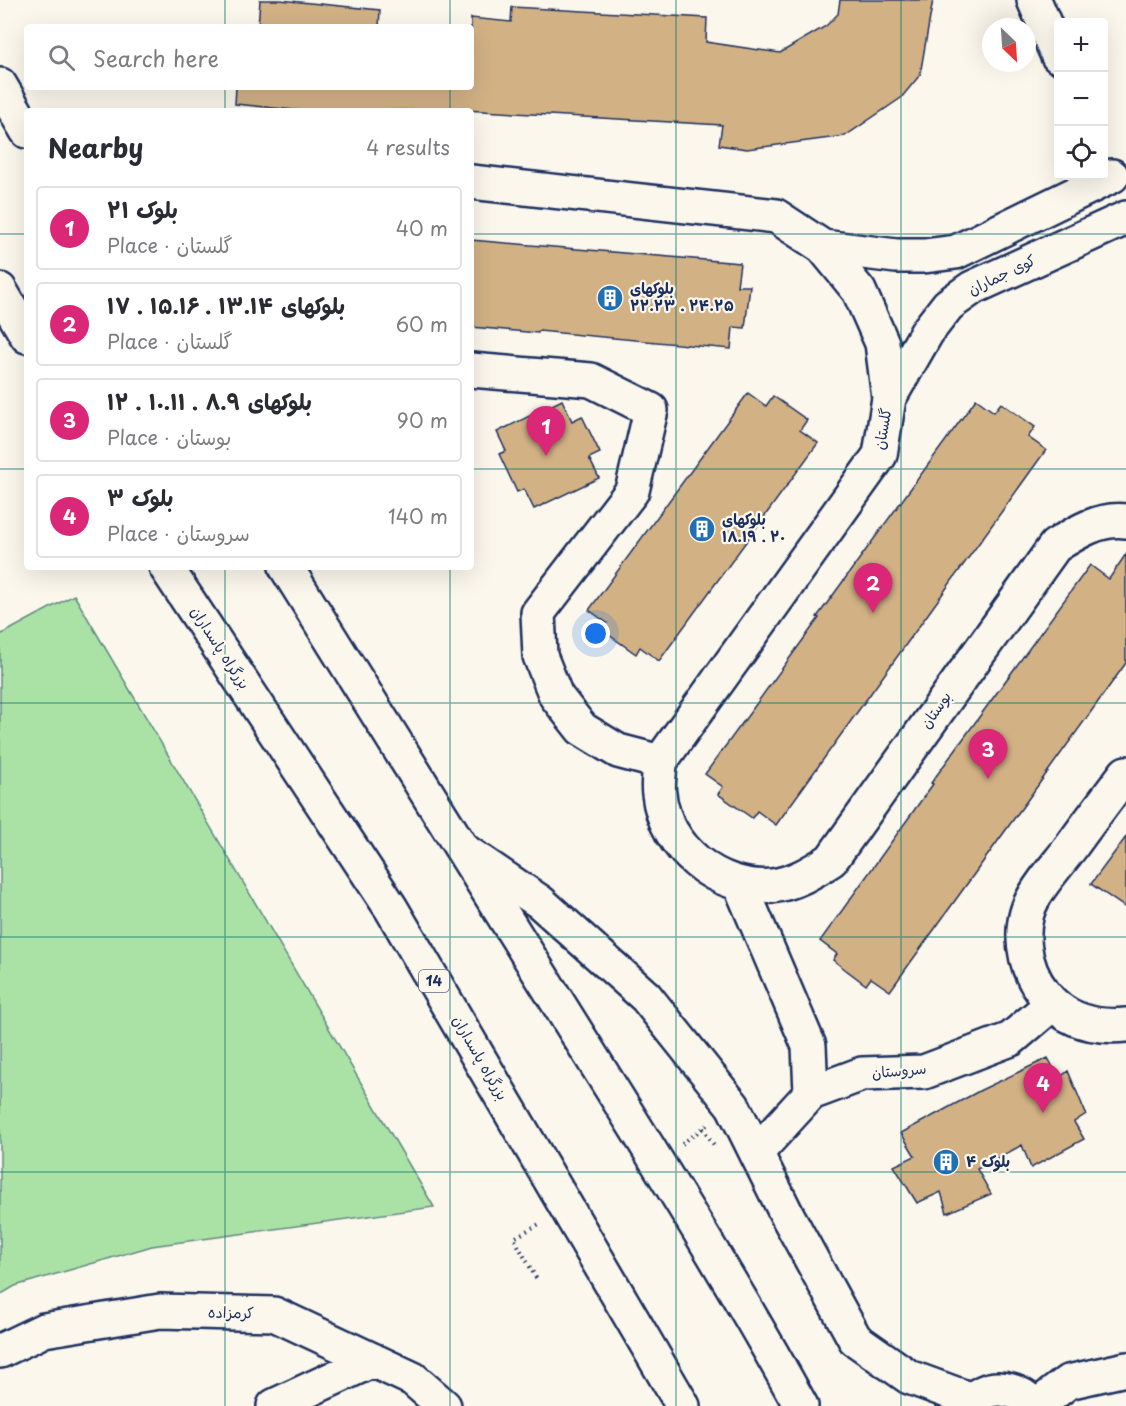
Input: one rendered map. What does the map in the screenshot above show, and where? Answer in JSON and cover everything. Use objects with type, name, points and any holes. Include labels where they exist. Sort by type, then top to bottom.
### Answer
[{"type":"main road","points":[[1034,0],[1054,45]]},
{"type":"main road","points":[[0,85],[24,126]]},
{"type":"main road","points":[[1108,167],[1126,209]]},
{"type":"main road","points":[[823,247],[896,256],[924,256],[956,252],[1085,180]]},
{"type":"main road","name":"گلستان","points":[[474,182],[776,216],[823,247],[859,291],[882,343],[889,398],[880,454],[660,762]]},
{"type":"main road","name":"کوی جماران","points":[[889,398],[927,332],[948,305],[972,288],[1126,218]]},
{"type":"main road","points":[[0,290],[24,331]]},
{"type":"main road","points":[[474,370],[591,380],[651,410],[632,491],[538,613],[540,656],[556,696],[582,729],[618,751],[660,762],[658,794],[667,825],[685,852],[710,872],[740,884],[808,1046],[811,1093],[757,1152]]},
{"type":"main road","name":"بوستان","points":[[740,884],[772,886],[804,878],[831,860],[1054,546],[1083,528],[1115,520],[1126,521]]},
{"type":"main road","name":"بزرگراه پاسداران","points":[[168,570],[391,908],[683,1406]]},
{"type":"main road","points":[[288,570],[466,852],[753,1318],[801,1406]]},
{"type":"main road","points":[[1126,773],[1034,897],[1024,924],[1024,954],[1034,981],[1052,1004],[1076,1020],[1104,1027],[1126,1025]]},
{"type":"main road","points":[[466,852],[540,902],[646,997],[733,1106],[786,1213],[855,1339],[909,1377],[970,1403],[984,1392],[998,1388],[1013,1390],[1026,1396],[1036,1406],[1068,1382],[1126,1369]]},
{"type":"main road","name":"سروستان","points":[[811,1093],[862,1074],[924,1072],[1011,1039],[1052,1004]]},
{"type":"main road","name":"کرمزاده","points":[[0,1351],[44,1330],[160,1311],[274,1314],[413,1378],[444,1406]]},
{"type":"main road","points":[[274,1406],[373,1360]]},
{"type":"path","points":[[657,1162],[733,1106]]},
{"type":"path","points":[[514,1238],[536,1278]]},
{"type":"green space","points":[[74,595],[434,1207],[152,1246],[15,1286],[0,1295],[0,635]]},
{"type":"building","points":[[260,0],[380,10],[379,24],[258,24]]},
{"type":"building","points":[[840,0],[933,0],[920,75],[901,98],[845,136],[747,149],[719,145],[722,125],[474,111],[474,108],[274,108],[235,104],[236,90],[474,90],[474,24],[471,24],[471,18],[511,22],[512,7],[707,18],[706,42],[780,53],[826,26],[838,14]]},
{"type":"building","name":"بلوکهای ۲۲.۲۳ . ۲۴.۲۵","points":[[474,240],[740,263],[737,286],[750,286],[745,328],[733,327],[731,349],[539,331],[538,333],[474,327]]},
{"type":"building","name":"بلوکهای ۱۸.۱۹ . ۲۰","points":[[748,393],[766,406],[773,396],[807,420],[800,430],[818,443],[659,661],[640,647],[636,654],[602,630],[607,623],[589,610]]},
{"type":"building","points":[[976,399],[994,412],[1001,403],[1035,427],[1028,437],[1046,450],[776,825],[757,811],[752,818],[718,794],[723,787],[705,774]]},
{"type":"building","points":[[562,400],[572,421],[582,416],[600,453],[589,458],[599,478],[534,509],[524,489],[517,492],[499,454],[506,451],[497,432]]},
{"type":"building","points":[[1126,554],[1126,663],[890,991],[871,978],[866,985],[833,960],[837,954],[820,941],[933,784],[931,783],[1090,565],[1109,579]]},
{"type":"building","points":[[1126,837],[1126,908],[1091,884]]},
{"type":"building","points":[[1048,1058],[1059,1078],[1068,1071],[1086,1114],[1074,1122],[1084,1139],[1031,1168],[1022,1145],[977,1169],[991,1194],[947,1213],[941,1192],[917,1203],[894,1166],[915,1156],[901,1133],[981,1090]]},
{"type":"place","name":"بلوکهای ۲۲.۲۳ . ۲۴.۲۵","points":[[610,298]]},
{"type":"place","name":"بلوک ۲۱","points":[[546,456]]},
{"type":"place","name":"بلوکهای ۱۸.۱۹ . ۲۰","points":[[702,529]]},
{"type":"place","name":"بلوکهای ۱۳.۱۴ . ۱۵.۱۶ . ۱۷","points":[[873,613]]},
{"type":"place","name":"بلوکهای ۸.۹ . ۱۰.۱۱ . ۱۲","points":[[988,779]]},
{"type":"place","name":"بلوک ۳","points":[[1043,1113]]},
{"type":"place","name":"بلوک ۴","points":[[946,1162]]}]
